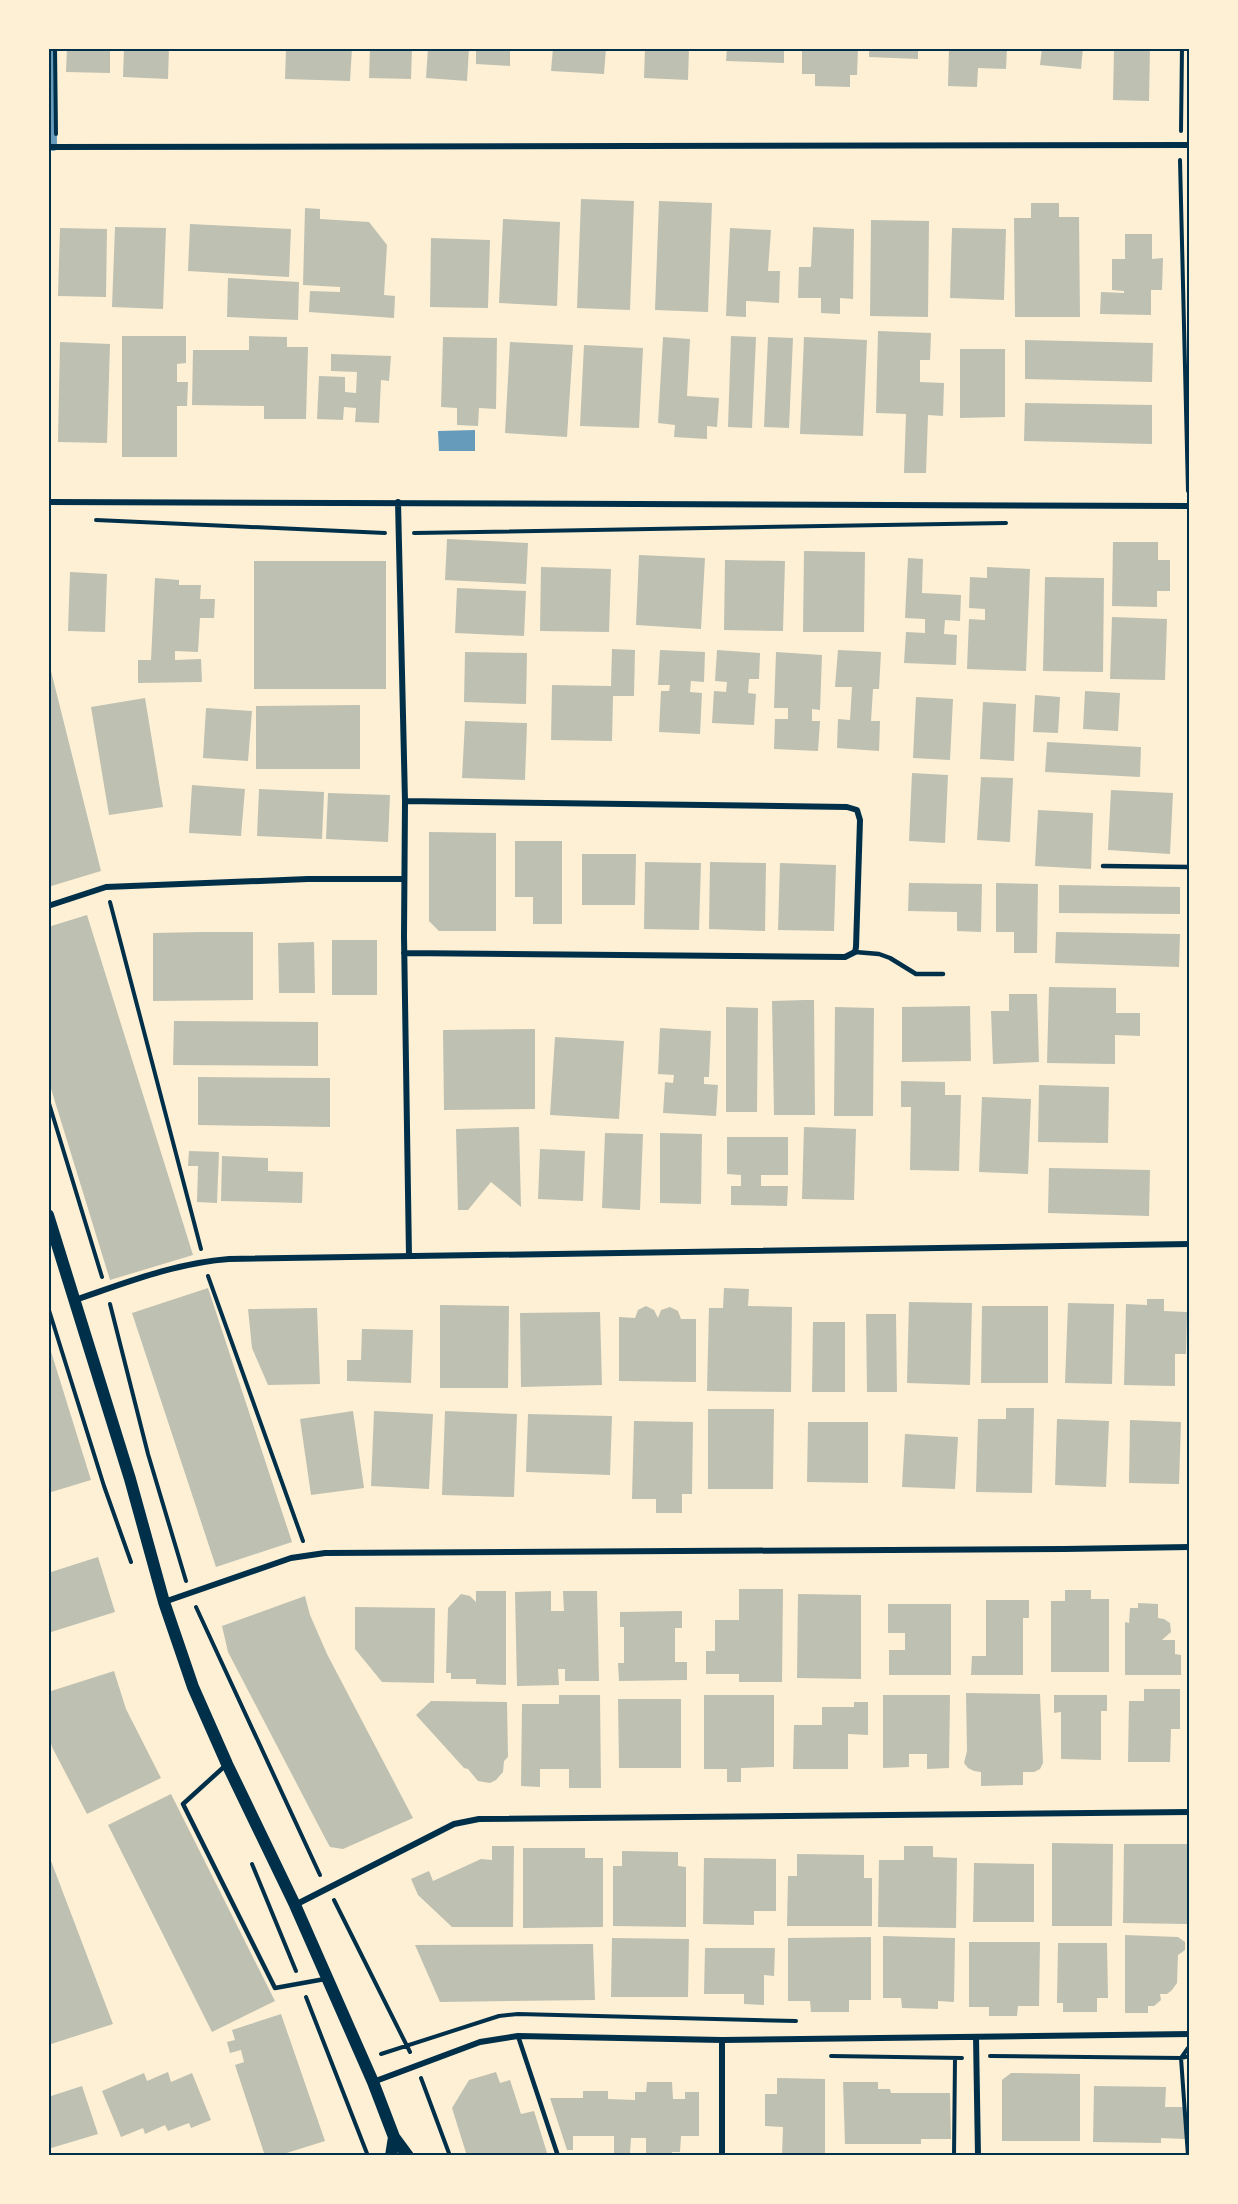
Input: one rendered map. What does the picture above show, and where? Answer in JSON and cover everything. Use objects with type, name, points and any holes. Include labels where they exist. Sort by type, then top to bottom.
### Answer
[{"type":"main road","points":[[48,1215],[127,1468],[164,1602],[193,1687],[226,1764],[295,1905],[373,2082],[394,2137],[408,2156]]},
{"type":"main road","points":[[391,2156],[394,2137]]},
{"type":"street","points":[[48,147],[1190,145]]},
{"type":"street","points":[[48,502],[1189,506]]},
{"type":"street","points":[[398,502],[405,801],[404,953],[409,1256]]},
{"type":"street","points":[[404,953],[845,957],[855,952],[860,820],[859,813],[852,807],[405,801]]},
{"type":"street","points":[[48,906],[106,887],[308,879],[404,879]]},
{"type":"street","points":[[75,1300],[203,1261],[1190,1244]]},
{"type":"street","points":[[164,1602],[291,1558],[325,1553],[1064,1550],[1190,1547]]},
{"type":"street","points":[[295,1905],[454,1824],[479,1819],[1190,1812]]},
{"type":"street","points":[[373,2082],[480,2042],[518,2036],[722,2040],[1190,2034]]},
{"type":"street","points":[[976,2037],[978,2156]]},
{"type":"street","points":[[722,2040],[722,2156]]},
{"type":"lane","points":[[1103,866],[1190,867]]},
{"type":"lane","points":[[855,952],[879,954],[916,974],[944,974]]},
{"type":"lane","points":[[226,1764],[183,1804],[275,1988],[327,1978]]},
{"type":"lane","points":[[518,2036],[558,2156]]},
{"type":"path","points":[[55,48],[57,147]]},
{"type":"path","points":[[1182,48],[1180,145],[1190,520],[1190,1116]]},
{"type":"path","points":[[95,520],[398,533],[1012,523]]},
{"type":"path","points":[[1177,521],[1190,520]]},
{"type":"path","points":[[106,887],[201,1243],[203,1261],[308,1555]]},
{"type":"path","points":[[48,1100],[106,1290],[148,1454],[190,1593],[317,1870],[416,2066],[450,2156]]},
{"type":"path","points":[[48,1307],[104,1486]]},
{"type":"path","points":[[1188,2156],[1181,2058],[1190,2044]]},
{"type":"path","points":[[827,2056],[1181,2058],[1190,2056]]},
{"type":"path","points":[[954,2156],[956,2058]]},
{"type":"water","points":[[475,430],[475,451],[439,451],[438,431]]},
{"type":"building","points":[[67,48],[110,48],[110,73],[66,72]]},
{"type":"building","points":[[124,48],[169,48],[168,79],[123,77]]},
{"type":"building","points":[[286,48],[352,48],[350,81],[285,79]]},
{"type":"building","points":[[370,48],[412,48],[411,79],[369,78]]},
{"type":"building","points":[[428,48],[469,48],[467,81],[426,78]]},
{"type":"building","points":[[476,48],[510,48],[510,66],[476,64]]},
{"type":"building","points":[[553,48],[606,48],[604,74],[551,71]]},
{"type":"building","points":[[645,48],[689,48],[688,80],[644,78]]},
{"type":"building","points":[[727,48],[784,48],[784,63],[726,61]]},
{"type":"building","points":[[802,48],[858,48],[857,75],[850,75],[850,87],[815,86],[815,74],[802,74]]},
{"type":"building","points":[[869,48],[918,48],[918,59],[869,57]]},
{"type":"building","points":[[949,48],[1007,48],[1006,69],[978,68],[977,87],[948,86]]},
{"type":"building","points":[[1042,48],[1083,48],[1081,69],[1040,65]]},
{"type":"building","points":[[1114,48],[1150,48],[1149,101],[1113,100]]},
{"type":"building","points":[[581,199],[634,201],[630,310],[577,308]]},
{"type":"building","points":[[659,201],[712,203],[708,312],[655,310]]},
{"type":"building","points":[[1031,203],[1059,203],[1059,217],[1079,217],[1080,317],[1015,317],[1014,218],[1031,218]]},
{"type":"building","points":[[305,208],[320,209],[320,219],[369,222],[387,245],[384,295],[395,296],[394,318],[309,312],[310,291],[340,292],[340,287],[303,285]]},
{"type":"building","points":[[503,219],[560,222],[557,306],[499,303]]},
{"type":"building","points":[[871,220],[929,221],[928,317],[870,316]]},
{"type":"building","points":[[190,224],[291,229],[289,277],[188,271]]},
{"type":"building","points":[[115,227],[166,228],[163,309],[112,307]]},
{"type":"building","points":[[813,227],[854,229],[853,299],[840,298],[840,314],[821,313],[821,298],[798,298],[799,267],[811,267]]},
{"type":"building","points":[[60,228],[107,229],[106,297],[58,296]]},
{"type":"building","points":[[730,228],[771,230],[768,271],[780,271],[779,303],[746,301],[746,317],[726,316]]},
{"type":"building","points":[[952,228],[1006,229],[1004,300],[950,298]]},
{"type":"building","points":[[1125,234],[1152,234],[1152,259],[1163,258],[1162,290],[1151,290],[1151,315],[1100,314],[1101,292],[1124,293],[1124,291],[1112,290],[1112,259],[1125,259]]},
{"type":"building","points":[[431,238],[490,240],[488,308],[430,307]]},
{"type":"building","points":[[228,278],[299,282],[298,320],[227,317]]},
{"type":"building","points":[[878,331],[931,333],[930,360],[920,360],[920,382],[944,383],[943,416],[928,415],[926,473],[904,473],[906,414],[876,413]]},
{"type":"building","points":[[122,336],[186,336],[186,363],[177,364],[177,382],[188,382],[187,406],[177,406],[177,457],[122,457]]},
{"type":"building","points":[[249,336],[287,337],[287,347],[308,347],[306,419],[264,419],[264,406],[192,405],[193,350],[249,350]]},
{"type":"building","points":[[731,336],[756,337],[752,428],[728,427]]},
{"type":"building","points":[[443,337],[497,338],[496,409],[479,408],[478,426],[457,425],[457,408],[441,407]]},
{"type":"building","points":[[663,337],[690,339],[687,396],[719,398],[717,427],[707,426],[707,439],[674,437],[675,425],[658,423]]},
{"type":"building","points":[[768,337],[793,338],[789,428],[764,427]]},
{"type":"building","points":[[804,337],[867,340],[863,436],[800,434]]},
{"type":"building","points":[[1025,340],[1153,343],[1152,382],[1025,379]]},
{"type":"building","points":[[60,342],[110,344],[107,443],[58,442]]},
{"type":"building","points":[[510,342],[573,345],[567,437],[505,433]]},
{"type":"building","points":[[584,345],[643,348],[639,428],[580,426]]},
{"type":"building","points":[[960,349],[1005,349],[1005,417],[960,418]]},
{"type":"building","points":[[331,354],[391,356],[389,381],[381,380],[379,423],[355,422],[356,408],[344,407],[343,420],[317,419],[319,376],[345,377],[345,392],[356,393],[357,372],[331,371]]},
{"type":"building","points":[[1025,403],[1152,405],[1152,444],[1024,441]]},
{"type":"building","points":[[447,539],[528,543],[526,584],[445,580]]},
{"type":"building","points":[[1113,542],[1158,542],[1158,560],[1170,560],[1170,591],[1157,591],[1157,607],[1112,606]]},
{"type":"building","points":[[804,551],[865,552],[864,632],[803,632]]},
{"type":"building","points":[[639,555],[705,558],[701,629],[636,625]]},
{"type":"building","points":[[908,558],[923,559],[922,593],[961,595],[960,621],[945,620],[944,634],[957,635],[956,665],[904,663],[906,632],[925,633],[925,619],[905,618]]},
{"type":"building","points":[[725,560],[785,561],[783,631],[724,630]]},
{"type":"building","points":[[254,561],[386,561],[386,689],[254,689]]},
{"type":"building","points":[[541,567],[611,569],[609,632],[540,631]]},
{"type":"building","points":[[987,567],[1030,569],[1026,671],[967,669],[969,619],[985,620],[985,609],[969,608],[970,577],[987,578]]},
{"type":"building","points":[[70,572],[107,574],[105,632],[68,631]]},
{"type":"building","points":[[1045,577],[1104,578],[1103,672],[1043,671]]},
{"type":"building","points":[[155,578],[179,580],[179,585],[201,585],[200,599],[215,599],[214,618],[200,618],[198,652],[175,651],[175,660],[201,659],[202,682],[138,683],[138,660],[151,660]]},
{"type":"building","points":[[457,588],[526,591],[524,636],[455,633]]},
{"type":"building","points":[[1112,617],[1167,619],[1165,680],[1110,679]]},
{"type":"building","points":[[612,649],[635,650],[634,696],[613,696],[612,741],[551,740],[552,685],[611,686]]},
{"type":"building","points":[[660,650],[705,652],[704,682],[691,681],[690,692],[702,693],[700,734],[659,732],[661,691],[669,691],[670,685],[658,685]]},
{"type":"building","points":[[717,650],[760,653],[759,679],[749,679],[748,693],[756,694],[754,725],[712,723],[714,691],[726,692],[727,682],[715,681]]},
{"type":"building","points":[[838,650],[881,652],[879,689],[873,689],[871,721],[880,721],[879,751],[837,748],[838,719],[850,720],[852,687],[835,687]]},
{"type":"building","points":[[465,652],[527,653],[526,704],[464,702]]},
{"type":"building","points":[[776,652],[822,655],[820,710],[812,709],[812,721],[820,721],[818,751],[774,749],[775,719],[788,719],[788,708],[774,708]]},
{"type":"building","points":[[48,659],[101,871],[48,887]]},
{"type":"building","points":[[1085,691],[1120,693],[1118,731],[1083,729]]},
{"type":"building","points":[[1035,695],[1060,697],[1058,733],[1033,732]]},
{"type":"building","points":[[916,697],[953,699],[950,760],[913,758]]},
{"type":"building","points":[[145,698],[163,807],[109,815],[91,707]]},
{"type":"building","points":[[983,702],[1016,704],[1014,761],[980,759]]},
{"type":"building","points":[[360,705],[360,769],[256,769],[256,706]]},
{"type":"building","points":[[206,708],[252,711],[248,761],[203,758]]},
{"type":"building","points":[[465,721],[527,723],[525,780],[462,778]]},
{"type":"building","points":[[1047,742],[1141,747],[1140,777],[1045,772]]},
{"type":"building","points":[[912,773],[948,775],[945,843],[909,841]]},
{"type":"building","points":[[981,777],[1013,778],[1010,842],[977,840]]},
{"type":"building","points":[[192,785],[245,789],[241,836],[189,833]]},
{"type":"building","points":[[259,789],[324,792],[322,839],[257,836]]},
{"type":"building","points":[[1111,790],[1173,793],[1170,854],[1108,850]]},
{"type":"building","points":[[328,793],[390,795],[388,842],[326,839]]},
{"type":"building","points":[[1038,810],[1093,813],[1091,869],[1035,866]]},
{"type":"building","points":[[429,832],[496,833],[496,931],[439,931],[429,921]]},
{"type":"building","points":[[515,841],[562,841],[562,924],[533,924],[533,897],[515,897]]},
{"type":"building","points":[[582,854],[636,854],[635,905],[582,905]]},
{"type":"building","points":[[645,862],[701,863],[699,930],[644,929]]},
{"type":"building","points":[[710,862],[766,863],[765,931],[709,929]]},
{"type":"building","points":[[780,863],[836,865],[834,931],[778,930]]},
{"type":"building","points":[[909,883],[982,884],[981,932],[957,931],[957,912],[908,911]]},
{"type":"building","points":[[996,883],[1038,884],[1037,953],[1014,953],[1014,932],[996,932]]},
{"type":"building","points":[[1059,885],[1180,887],[1180,914],[1059,913]]},
{"type":"building","points":[[87,915],[193,1255],[110,1280],[48,1079],[48,927]]},
{"type":"building","points":[[253,932],[253,1000],[153,1001],[153,933]]},
{"type":"building","points":[[1056,932],[1180,934],[1179,967],[1055,963]]},
{"type":"building","points":[[332,940],[377,940],[377,995],[332,995]]},
{"type":"building","points":[[314,942],[315,993],[279,993],[278,943]]},
{"type":"building","points":[[1049,987],[1116,988],[1116,1013],[1140,1013],[1140,1036],[1115,1035],[1115,1064],[1047,1063]]},
{"type":"building","points":[[1009,994],[1037,994],[1039,1062],[993,1064],[991,1011],[1009,1011]]},
{"type":"building","points":[[814,1000],[815,1115],[774,1115],[772,1001]]},
{"type":"building","points":[[970,1006],[971,1061],[902,1062],[902,1007]]},
{"type":"building","points":[[726,1007],[758,1008],[757,1112],[726,1112]]},
{"type":"building","points":[[835,1007],[874,1008],[873,1116],[834,1116]]},
{"type":"building","points":[[174,1021],[318,1022],[318,1066],[173,1065]]},
{"type":"building","points":[[660,1028],[711,1031],[709,1077],[704,1077],[704,1084],[718,1085],[716,1116],[663,1113],[665,1082],[673,1083],[674,1075],[658,1074]]},
{"type":"building","points":[[535,1029],[535,1109],[444,1110],[443,1030]]},
{"type":"building","points":[[555,1037],[624,1041],[619,1119],[550,1115]]},
{"type":"building","points":[[198,1077],[330,1078],[330,1127],[198,1125]]},
{"type":"building","points":[[901,1081],[945,1082],[945,1095],[961,1095],[959,1171],[910,1170],[911,1107],[901,1107]]},
{"type":"building","points":[[1039,1085],[1109,1087],[1108,1143],[1038,1142]]},
{"type":"building","points":[[982,1097],[1031,1099],[1028,1174],[979,1172]]},
{"type":"building","points":[[519,1127],[521,1207],[491,1182],[468,1210],[458,1210],[456,1129]]},
{"type":"building","points":[[804,1127],[856,1129],[854,1200],[802,1199]]},
{"type":"building","points":[[605,1133],[643,1134],[640,1210],[602,1208]]},
{"type":"building","points":[[660,1133],[702,1134],[701,1204],[660,1203]]},
{"type":"building","points":[[727,1137],[788,1137],[788,1175],[761,1175],[761,1186],[788,1186],[787,1206],[731,1205],[731,1186],[741,1186],[741,1175],[727,1174]]},
{"type":"building","points":[[540,1149],[585,1151],[583,1201],[538,1199]]},
{"type":"building","points":[[189,1151],[219,1152],[217,1203],[197,1202],[198,1166],[188,1166]]},
{"type":"building","points":[[222,1156],[268,1158],[268,1171],[303,1172],[302,1203],[221,1201]]},
{"type":"building","points":[[1049,1168],[1150,1170],[1149,1216],[1048,1213]]},
{"type":"building","points":[[208,1288],[292,1542],[216,1567],[132,1313]]},
{"type":"building","points":[[724,1288],[749,1289],[748,1306],[792,1307],[791,1392],[707,1391],[709,1308],[723,1308]]},
{"type":"building","points":[[1147,1299],[1164,1299],[1164,1311],[1187,1312],[1186,1354],[1175,1354],[1175,1386],[1124,1385],[1126,1304],[1147,1305]]},
{"type":"building","points":[[909,1302],[972,1303],[970,1385],[907,1383]]},
{"type":"building","points":[[1068,1303],[1114,1304],[1112,1384],[1065,1383]]},
{"type":"building","points":[[440,1305],[509,1306],[508,1388],[440,1388]]},
{"type":"building","points":[[646,1306],[654,1310],[658,1318],[661,1310],[670,1307],[678,1311],[681,1319],[696,1319],[696,1382],[619,1381],[619,1317],[635,1318],[638,1310]]},
{"type":"building","points":[[982,1306],[1048,1306],[1048,1383],[981,1383]]},
{"type":"building","points":[[317,1308],[320,1384],[268,1385],[252,1348],[248,1309]]},
{"type":"building","points":[[600,1312],[602,1385],[521,1387],[520,1313]]},
{"type":"building","points":[[866,1314],[896,1314],[897,1392],[867,1392]]},
{"type":"building","points":[[813,1322],[845,1322],[845,1392],[812,1392]]},
{"type":"building","points":[[362,1329],[413,1330],[411,1383],[347,1381],[347,1360],[361,1360]]},
{"type":"building","points":[[48,1342],[91,1480],[48,1493]]},
{"type":"building","points":[[1006,1408],[1034,1408],[1032,1493],[976,1492],[978,1419],[1006,1419]]},
{"type":"building","points":[[708,1409],[774,1409],[773,1489],[708,1489]]},
{"type":"building","points":[[353,1411],[364,1488],[311,1495],[300,1419]]},
{"type":"building","points":[[374,1411],[433,1414],[429,1489],[371,1486]]},
{"type":"building","points":[[445,1411],[517,1414],[514,1497],[442,1495]]},
{"type":"building","points":[[528,1414],[612,1416],[610,1475],[526,1472]]},
{"type":"building","points":[[1057,1419],[1109,1421],[1106,1487],[1055,1485]]},
{"type":"building","points":[[1130,1420],[1181,1422],[1179,1484],[1129,1483]]},
{"type":"building","points":[[634,1421],[693,1422],[692,1494],[682,1494],[682,1513],[656,1513],[656,1499],[632,1499]]},
{"type":"building","points":[[808,1422],[868,1422],[868,1483],[807,1482]]},
{"type":"building","points":[[905,1434],[958,1437],[955,1489],[902,1487]]},
{"type":"building","points":[[98,1557],[115,1612],[48,1633],[48,1573]]},
{"type":"building","points":[[739,1589],[783,1589],[782,1682],[739,1682],[739,1674],[706,1674],[706,1651],[715,1651],[715,1620],[739,1620]]},
{"type":"building","points":[[1065,1590],[1091,1590],[1091,1599],[1109,1599],[1109,1672],[1051,1672],[1051,1601],[1065,1601]]},
{"type":"building","points":[[476,1591],[506,1591],[506,1685],[476,1684],[476,1679],[451,1679],[451,1673],[446,1673],[448,1608],[461,1594],[470,1596],[476,1602]]},
{"type":"building","points":[[551,1591],[551,1611],[564,1611],[563,1591],[597,1591],[599,1681],[565,1681],[565,1669],[558,1669],[559,1685],[517,1686],[515,1592]]},
{"type":"building","points":[[798,1594],[861,1595],[861,1679],[797,1678]]},
{"type":"building","points":[[305,1596],[310,1615],[327,1654],[413,1818],[343,1849],[330,1847],[324,1836],[228,1652],[222,1626]]},
{"type":"building","points":[[986,1600],[1029,1600],[1029,1618],[1023,1618],[1023,1675],[971,1675],[972,1656],[986,1656]]},
{"type":"building","points":[[1138,1603],[1158,1604],[1158,1618],[1170,1623],[1171,1632],[1162,1640],[1175,1640],[1175,1654],[1181,1655],[1181,1675],[1125,1675],[1125,1622],[1129,1623],[1130,1608],[1138,1608]]},
{"type":"building","points":[[888,1604],[951,1604],[951,1675],[889,1675],[889,1650],[905,1650],[905,1633],[888,1633]]},
{"type":"building","points":[[355,1607],[435,1608],[434,1683],[382,1682],[355,1649]]},
{"type":"building","points":[[682,1611],[682,1628],[675,1628],[675,1662],[687,1662],[687,1680],[619,1681],[618,1663],[624,1663],[624,1627],[620,1627],[620,1612]]},
{"type":"building","points":[[114,1671],[126,1709],[161,1778],[87,1814],[52,1747],[48,1732],[48,1692]]},
{"type":"building","points":[[1144,1689],[1180,1689],[1180,1729],[1171,1729],[1170,1762],[1128,1762],[1129,1701],[1144,1701]]},
{"type":"building","points":[[966,1693],[1040,1694],[1043,1763],[1040,1769],[1034,1772],[1023,1772],[1023,1785],[981,1786],[981,1772],[968,1768],[964,1763],[967,1751]]},
{"type":"building","points":[[559,1695],[600,1695],[601,1788],[569,1788],[569,1769],[540,1769],[540,1787],[521,1786],[522,1704],[559,1704]]},
{"type":"building","points":[[704,1695],[774,1695],[774,1767],[741,1768],[741,1782],[727,1782],[727,1769],[704,1769]]},
{"type":"building","points":[[883,1695],[950,1695],[949,1768],[927,1769],[927,1754],[909,1754],[909,1767],[883,1768]]},
{"type":"building","points":[[1054,1695],[1107,1695],[1107,1711],[1101,1711],[1101,1760],[1061,1759],[1061,1712],[1054,1713]]},
{"type":"building","points":[[618,1699],[681,1699],[681,1768],[619,1768]]},
{"type":"building","points":[[431,1701],[507,1702],[508,1757],[504,1761],[503,1772],[496,1780],[490,1783],[478,1781],[416,1715]]},
{"type":"building","points":[[854,1702],[868,1702],[868,1735],[848,1734],[848,1769],[793,1769],[794,1725],[822,1725],[822,1707],[854,1707]]},
{"type":"building","points":[[171,1794],[275,2001],[212,2032],[108,1825]]},
{"type":"building","points":[[1052,1843],[1113,1844],[1112,1926],[1052,1926]]},
{"type":"building","points":[[1124,1844],[1188,1844],[1187,1924],[1123,1923]]},
{"type":"building","points":[[492,1846],[514,1846],[513,1927],[452,1927],[418,1895],[411,1879],[429,1871],[433,1881],[481,1859],[492,1860]]},
{"type":"building","points":[[904,1846],[933,1846],[933,1857],[957,1858],[956,1928],[878,1927],[879,1860],[904,1860]]},
{"type":"building","points":[[523,1848],[585,1848],[585,1858],[603,1858],[603,1927],[523,1928]]},
{"type":"building","points":[[622,1851],[678,1852],[678,1866],[686,1867],[686,1927],[613,1926],[613,1866],[622,1866]]},
{"type":"building","points":[[48,1853],[113,2024],[48,2045]]},
{"type":"building","points":[[797,1854],[864,1855],[864,1878],[872,1878],[872,1926],[787,1926],[788,1876],[797,1876]]},
{"type":"building","points":[[704,1858],[776,1859],[776,1911],[754,1911],[754,1925],[703,1924]]},
{"type":"building","points":[[974,1863],[1034,1864],[1034,1922],[973,1922]]},
{"type":"building","points":[[1125,1935],[1178,1937],[1185,1942],[1185,1950],[1178,1955],[1177,1983],[1167,1994],[1160,1994],[1161,2000],[1154,2006],[1148,2006],[1148,2013],[1125,2013]]},
{"type":"building","points":[[883,1936],[955,1938],[954,2002],[938,2001],[938,2009],[902,2008],[901,1998],[883,1998]]},
{"type":"building","points":[[871,1937],[871,2000],[849,2000],[849,2012],[811,2012],[810,2001],[788,2001],[788,1938]]},
{"type":"building","points":[[612,1938],[689,1939],[688,1997],[611,1997]]},
{"type":"building","points":[[969,1942],[1040,1942],[1039,2006],[1018,2006],[1017,2016],[989,2016],[989,2007],[969,2007]]},
{"type":"building","points":[[1058,1943],[1107,1943],[1108,1998],[1097,1998],[1097,2012],[1063,2012],[1063,2003],[1057,2003]]},
{"type":"building","points":[[593,1944],[595,2000],[440,2002],[415,1945]]},
{"type":"building","points":[[705,1948],[775,1948],[774,1976],[764,1975],[764,2005],[744,2004],[744,1994],[704,1994]]},
{"type":"building","points":[[281,2014],[325,2141],[277,2156],[265,2156],[235,2065],[244,2062],[241,2050],[230,2053],[227,2042],[235,2040],[232,2030]]},
{"type":"building","points":[[168,2072],[171,2082],[192,2073],[211,2120],[191,2128],[189,2123],[168,2131],[165,2125],[145,2134],[143,2128],[121,2137],[102,2091],[144,2073],[147,2081]]},
{"type":"building","points":[[496,2072],[500,2083],[510,2080],[521,2114],[534,2111],[548,2156],[467,2156],[452,2108],[469,2080]]},
{"type":"building","points":[[1011,2073],[1080,2074],[1080,2141],[1002,2141],[1002,2080]]},
{"type":"building","points":[[777,2078],[825,2079],[825,2156],[782,2156],[783,2127],[765,2126],[765,2094],[777,2094]]},
{"type":"building","points":[[647,2082],[672,2082],[673,2099],[685,2099],[685,2092],[699,2092],[699,2136],[681,2136],[680,2152],[672,2152],[672,2156],[646,2156],[646,2138],[631,2138],[630,2153],[614,2153],[614,2136],[573,2136],[573,2150],[567,2150],[550,2098],[583,2098],[583,2091],[608,2091],[608,2099],[635,2100],[635,2092],[646,2092]]},
{"type":"building","points":[[843,2082],[878,2082],[878,2089],[890,2089],[891,2093],[950,2093],[951,2139],[921,2139],[921,2144],[845,2144]]},
{"type":"building","points":[[82,2086],[98,2134],[48,2149],[48,2097]]},
{"type":"building","points":[[1094,2086],[1166,2087],[1165,2107],[1185,2107],[1185,2139],[1161,2138],[1161,2143],[1093,2142]]},
{"type":"waterway","points":[[52,48],[53,147]]}]
